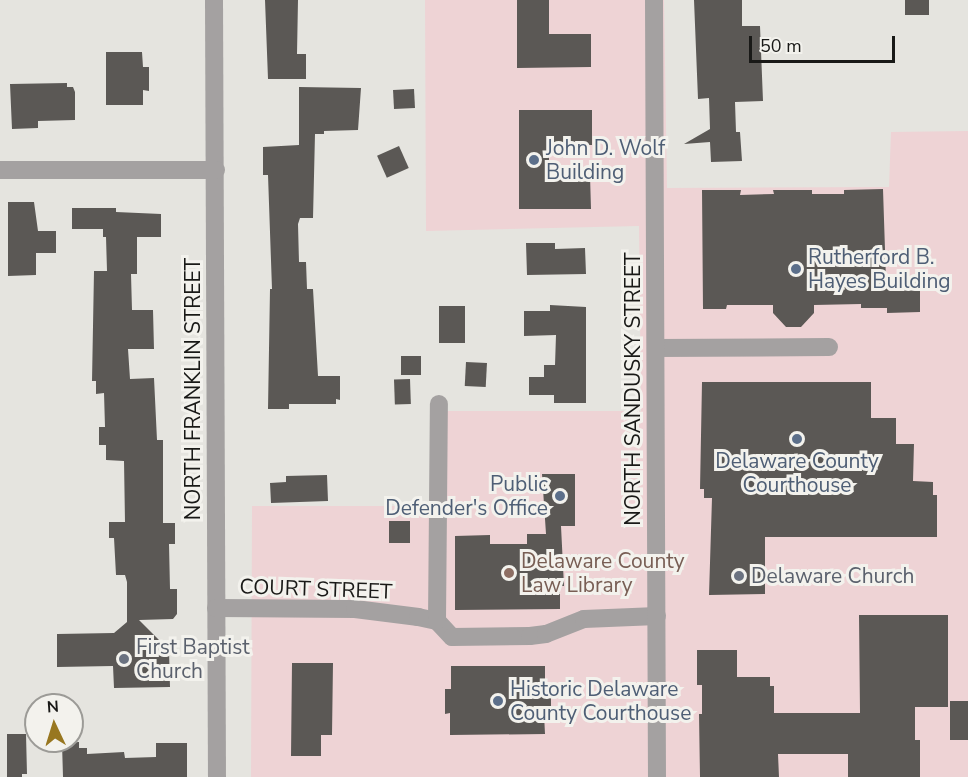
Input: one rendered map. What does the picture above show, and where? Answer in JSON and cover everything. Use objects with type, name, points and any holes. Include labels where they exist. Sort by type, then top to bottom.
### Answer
[{"type":"street","name":"NORTH FRANKLIN STREET","points":[[214,0],[217,777]]},
{"type":"street","name":"NORTH SANDUSKY STREET","points":[[654,0],[657,777]]},
{"type":"street","points":[[0,170],[216,170]]},
{"type":"street","points":[[656,348],[829,347]]},
{"type":"street","points":[[437,621],[439,404]]},
{"type":"street","name":"COURT STREET","points":[[216,608],[355,609],[437,621],[452,637],[530,636],[546,634],[584,619],[657,616]]},
{"type":"shaded area","points":[[425,0],[664,0],[667,188],[889,187],[891,132],[968,131],[968,777],[251,777],[252,506],[430,506],[431,411],[641,411],[639,226],[426,231]]},
{"type":"building","points":[[265,0],[298,0],[297,54],[306,54],[306,79],[268,79]]},
{"type":"building","points":[[517,0],[549,0],[549,34],[591,34],[591,67],[517,68]]},
{"type":"building","points":[[694,0],[742,0],[742,26],[760,26],[763,101],[735,102],[736,132],[740,132],[742,161],[711,162],[710,142],[684,144],[710,129],[709,98],[698,99]]},
{"type":"building","points":[[905,0],[929,0],[929,15],[905,15]]},
{"type":"building","points":[[106,52],[142,52],[143,67],[149,67],[149,91],[143,90],[143,105],[106,105]]},
{"type":"building","points":[[67,83],[67,87],[73,87],[75,92],[75,120],[38,121],[38,128],[12,129],[10,84]]},
{"type":"building","points":[[299,87],[361,88],[358,130],[324,131],[324,134],[315,134],[313,218],[300,218],[298,224],[299,262],[306,262],[307,289],[313,289],[318,376],[340,376],[340,400],[336,399],[336,404],[289,404],[289,409],[268,409],[270,289],[272,289],[268,175],[263,175],[263,147],[299,145]]},
{"type":"building","points":[[414,89],[415,108],[394,109],[393,90]]},
{"type":"building","name":"John D. Wolf Building","points":[[519,110],[592,110],[592,145],[549,145],[549,175],[590,175],[591,209],[519,209]]},
{"type":"building","points":[[399,146],[409,168],[387,178],[377,156]]},
{"type":"building","name":"Rutherford B. Hayes Building","points":[[883,189],[886,280],[920,280],[920,312],[887,313],[887,308],[861,308],[861,304],[814,305],[814,313],[801,327],[786,327],[773,313],[773,305],[727,305],[726,309],[703,309],[702,190],[741,190],[740,195],[774,194],[773,190],[812,190],[812,194],[844,194],[844,190]]},
{"type":"building","points":[[8,202],[34,202],[38,231],[56,231],[56,253],[36,253],[36,275],[8,276]]},
{"type":"building","points":[[72,208],[116,208],[116,212],[161,214],[161,237],[137,237],[137,274],[131,274],[132,310],[153,310],[154,349],[128,349],[130,379],[154,378],[157,440],[163,440],[163,523],[175,523],[175,544],[169,544],[170,589],[177,589],[177,614],[173,619],[139,620],[169,650],[170,687],[114,688],[113,666],[57,667],[57,634],[114,633],[127,622],[127,582],[125,575],[116,575],[114,538],[109,538],[109,522],[125,522],[124,461],[106,460],[106,445],[99,445],[99,427],[105,427],[104,393],[96,394],[96,381],[92,381],[94,271],[107,271],[106,237],[103,237],[103,229],[72,229]]},
{"type":"building","points":[[526,243],[555,243],[555,249],[585,248],[586,274],[527,275]]},
{"type":"building","points":[[550,305],[586,307],[586,403],[554,403],[554,395],[529,395],[529,377],[544,377],[544,365],[555,365],[556,335],[524,336],[524,311],[550,311]]},
{"type":"building","points":[[439,306],[465,306],[465,343],[439,343]]},
{"type":"building","points":[[401,356],[421,356],[421,375],[401,375]]},
{"type":"building","points":[[466,362],[487,363],[486,387],[465,386]]},
{"type":"building","points":[[410,379],[411,404],[395,405],[394,380]]},
{"type":"building","name":"Delaware County Courthouse","points":[[702,382],[871,382],[871,418],[896,418],[896,444],[914,444],[913,481],[933,482],[933,495],[937,495],[937,537],[765,537],[765,594],[709,595],[712,498],[704,498],[704,489],[700,489]]},
{"type":"building","name":"Delaware County Law Library","points":[[542,474],[575,474],[575,526],[561,526],[564,586],[560,586],[560,609],[455,610],[455,536],[490,535],[490,544],[527,544],[527,534],[546,534]]},
{"type":"building","points":[[327,475],[328,501],[271,503],[270,483],[286,482],[286,476]]},
{"type":"building","points":[[389,521],[410,521],[410,543],[389,543]]},
{"type":"building","points":[[859,615],[948,615],[948,707],[915,707],[915,740],[920,740],[920,777],[848,777],[848,754],[778,754],[779,777],[700,777],[699,714],[702,714],[702,685],[697,685],[697,650],[737,650],[737,677],[770,677],[770,686],[774,686],[774,713],[860,713]]},
{"type":"building","points":[[292,663],[333,663],[332,735],[321,735],[321,756],[291,756]]},
{"type":"building","name":"Historic Delaware County Courthouse","points":[[451,666],[545,666],[545,688],[551,687],[551,714],[544,714],[545,734],[450,735],[450,713],[445,714],[445,689],[451,689]]},
{"type":"building","points":[[950,701],[968,701],[968,740],[950,740]]},
{"type":"building","points":[[7,734],[24,734],[27,774],[22,774],[22,777],[7,777]]},
{"type":"building","points":[[156,743],[187,743],[187,777],[63,777],[62,753],[84,753],[84,748],[87,748],[87,754],[124,752],[125,758],[156,757]]},
{"type":"place","name":"John D. Wolf Building","points":[[534,160]]},
{"type":"place","name":"Rutherford B. Hayes Building","points":[[796,269]]},
{"type":"place","name":"Delaware County Courthouse","points":[[797,439]]},
{"type":"place","name":"Public Defender's Office","points":[[560,496]]},
{"type":"place","name":"Delaware County Law Library","points":[[509,573]]},
{"type":"place","name":"Delaware Church","points":[[739,576]]},
{"type":"place","name":"First Baptist Church","points":[[124,659]]},
{"type":"place","name":"Historic Delaware County Courthouse","points":[[498,701]]}]
